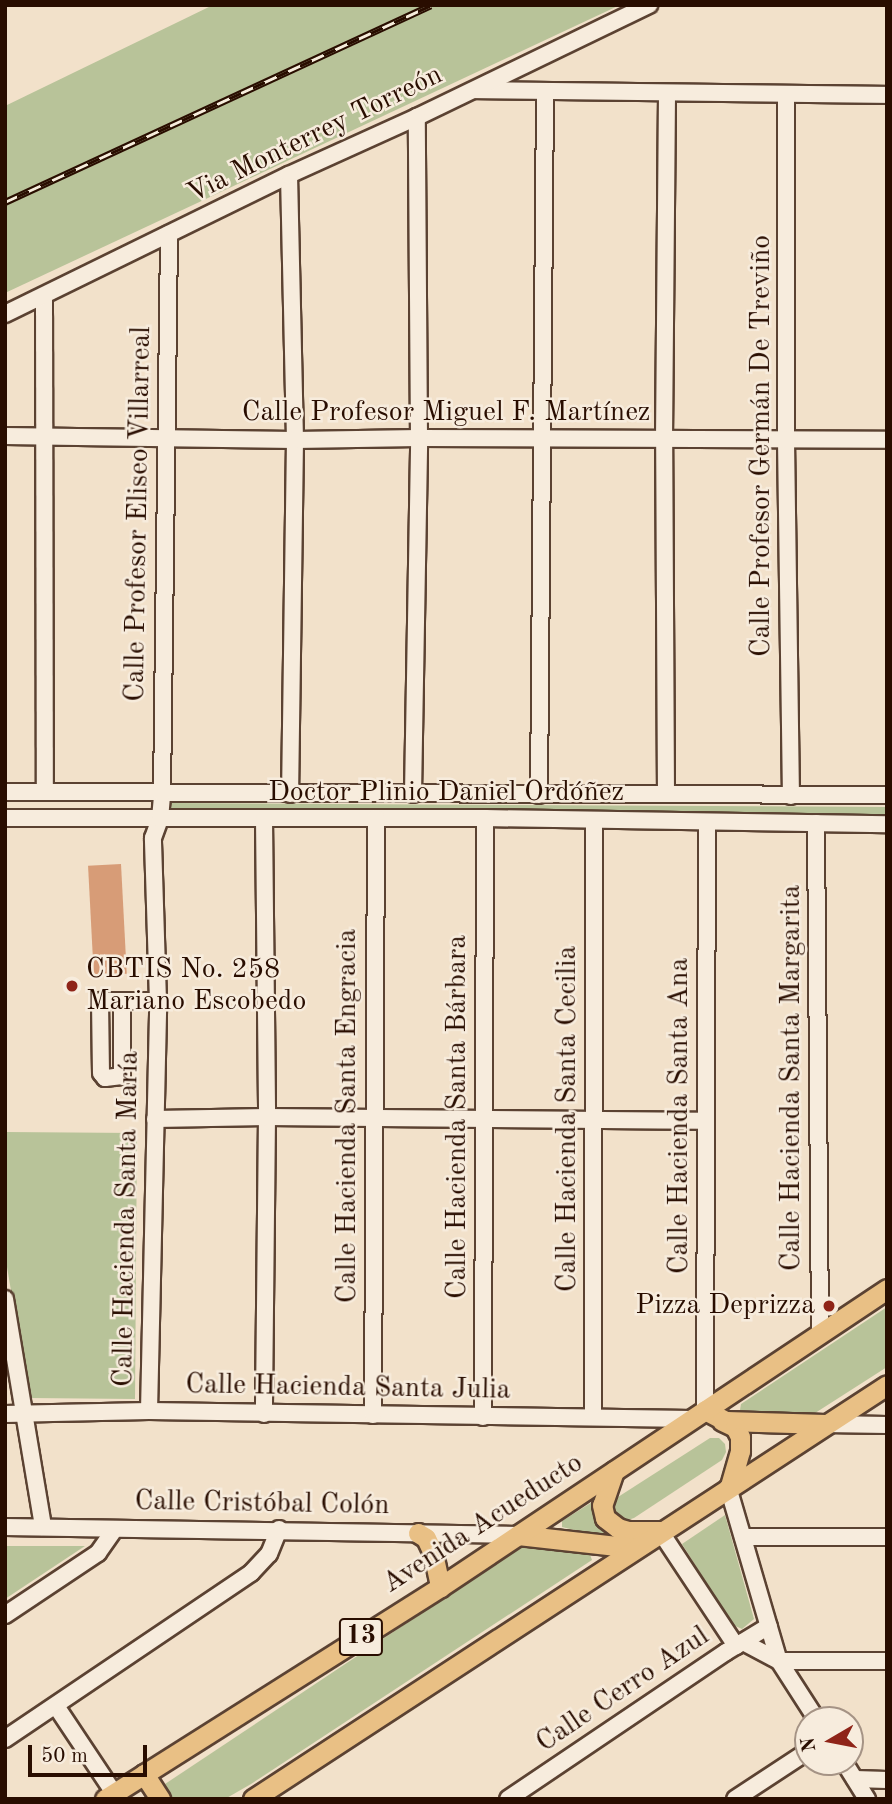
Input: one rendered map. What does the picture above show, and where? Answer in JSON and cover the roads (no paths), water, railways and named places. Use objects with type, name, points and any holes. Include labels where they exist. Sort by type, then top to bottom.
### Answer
[{"type":"main road","name":"Avenida Acueducto","points":[[109,1796],[440,1587],[887,1289]]},
{"type":"main road","points":[[253,1799],[887,1385]]},
{"type":"main road","points":[[698,1414],[726,1421],[825,1424]]},
{"type":"main road","points":[[726,1421],[735,1427],[740,1437],[740,1451],[729,1486]]},
{"type":"main road","points":[[614,1471],[602,1505],[605,1518],[618,1528],[628,1531],[660,1531]]},
{"type":"main road","points":[[418,1532],[426,1538],[433,1553],[440,1587]]},
{"type":"main road","points":[[518,1535],[634,1548]]},
{"type":"main road","points":[[144,1774],[160,1799]]},
{"type":"street","name":"Via Monterrey Torreón","points":[[5,314],[289,175],[417,117],[649,5]]},
{"type":"street","points":[[469,90],[786,96],[887,95]]},
{"type":"street","points":[[539,795],[545,91]]},
{"type":"street","points":[[666,794],[664,439],[667,94]]},
{"type":"street","name":"Calle Profesor Germán De Treviño","points":[[786,96],[786,440],[792,796]]},
{"type":"street","points":[[413,794],[419,438],[417,117]]},
{"type":"street","points":[[289,175],[295,440],[290,794]]},
{"type":"street","name":"Calle Profesor Eliseo Villarreal","points":[[160,819],[169,234]]},
{"type":"street","points":[[44,297],[45,792]]},
{"type":"street","name":"Calle Profesor Miguel F. Martínez","points":[[5,436],[295,440],[887,440]]},
{"type":"street","name":"Doctor Plinio Daniel Ordóñez","points":[[5,792],[887,795]]},
{"type":"street","name":"Doctor Plinio Daniel Ordóñez","points":[[5,818],[485,818],[887,824]]},
{"type":"street","points":[[264,818],[267,1116],[264,1414]]},
{"type":"street","name":"Calle Hacienda Santa Engracia","points":[[373,1415],[376,818]]},
{"type":"street","name":"Calle Hacienda Santa Bárbara","points":[[483,1417],[485,818]]},
{"type":"street","name":"Calle Hacienda Santa María","points":[[149,1411],[158,1001],[153,838],[160,819]]},
{"type":"street","name":"Calle Hacienda Santa Cecilia","points":[[593,1417],[594,820]]},
{"type":"street","name":"Calle Hacienda Santa Ana","points":[[698,1414],[705,1121],[707,822]]},
{"type":"street","name":"Calle Hacienda Santa Margarita","points":[[816,823],[820,1332]]},
{"type":"street","points":[[122,1001],[158,1001]]},
{"type":"street","points":[[155,1119],[267,1116],[705,1121]]},
{"type":"street","points":[[5,1299],[43,1527]]},
{"type":"street","name":"Calle Hacienda Santa Julia","points":[[5,1414],[149,1411],[593,1417],[698,1414]]},
{"type":"street","points":[[825,1424],[887,1425]]},
{"type":"street","points":[[729,1486],[779,1661],[808,1706]]},
{"type":"street","name":"Calle Cristóbal Colón","points":[[5,1527],[279,1529],[518,1535]]},
{"type":"street","points":[[5,1615],[98,1553],[115,1529]]},
{"type":"street","points":[[5,1740],[251,1573],[269,1553],[279,1529]]},
{"type":"street","points":[[660,1531],[739,1644],[779,1661],[887,1661]]},
{"type":"street","points":[[743,1536],[887,1537]]},
{"type":"street","name":"Calle Cerro Azul","points":[[508,1799],[769,1626]]},
{"type":"street","points":[[56,1706],[109,1796]]},
{"type":"street","points":[[735,1799],[794,1760]]},
{"type":"street","points":[[853,1776],[867,1799]]},
{"type":"street","points":[[855,1779],[887,1780]]},
{"type":"railway","points":[[5,202],[431,5]]},
{"type":"place","name":"CBTIS No. 258 Mariano Escobedo","points":[[72,986]]},
{"type":"place","name":"Pizza Deprizza","points":[[829,1306]]}]
